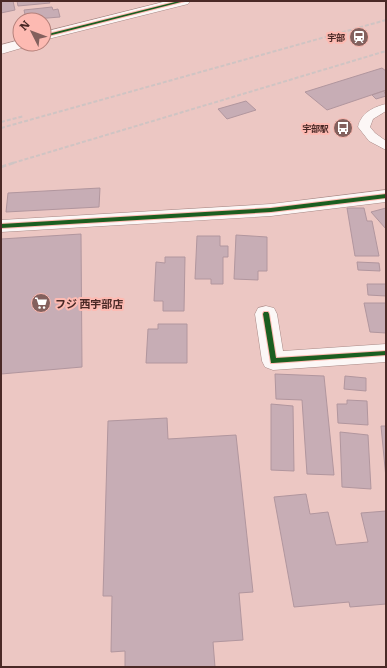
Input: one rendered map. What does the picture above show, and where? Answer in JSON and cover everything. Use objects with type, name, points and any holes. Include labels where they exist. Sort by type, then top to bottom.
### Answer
[{"type":"street","points":[[52,34],[183,1]]},
{"type":"street","points":[[1,50],[12,47]]},
{"type":"street","points":[[1,226],[271,210],[386,196]]},
{"type":"street","points":[[266,314],[273,361],[386,353]]},
{"type":"lane","points":[[386,114],[386,108],[372,114],[367,118],[364,127],[374,139],[386,146]]},
{"type":"building","points":[[1,1],[13,1],[15,10],[1,13]]},
{"type":"building","points":[[17,1],[49,1],[50,3],[18,6]]},
{"type":"building","points":[[52,7],[53,10],[58,9],[60,17],[52,18],[52,12],[24,12],[24,10]]},
{"type":"building","points":[[382,68],[386,71],[386,90],[327,110],[305,92]]},
{"type":"building","points":[[384,91],[386,96],[376,99],[372,95]]},
{"type":"building","points":[[246,101],[256,110],[227,119],[218,109]]},
{"type":"building","points":[[100,188],[99,207],[6,212],[8,193]]},
{"type":"building","points":[[347,208],[364,208],[367,221],[372,221],[379,256],[355,256]]},
{"type":"building","points":[[386,208],[386,229],[371,212]]},
{"type":"building","name":"フジ 西宇部店","points":[[81,234],[82,367],[1,374],[1,239]]},
{"type":"building","points":[[236,235],[267,237],[267,271],[258,271],[258,280],[234,279]]},
{"type":"building","points":[[197,236],[220,236],[220,246],[228,246],[228,257],[223,257],[223,284],[211,284],[211,279],[195,279]]},
{"type":"building","points":[[165,257],[185,257],[184,311],[163,311],[163,301],[154,301],[156,262],[165,263]]},
{"type":"building","points":[[357,262],[379,263],[380,271],[358,270]]},
{"type":"building","points":[[367,284],[386,284],[386,296],[368,295]]},
{"type":"building","points":[[364,303],[386,303],[386,333],[370,332]]},
{"type":"building","points":[[158,324],[187,324],[187,363],[146,363],[148,329],[158,329]]},
{"type":"building","points":[[275,374],[324,376],[334,475],[307,474],[302,400],[276,399]]},
{"type":"building","points":[[345,376],[366,378],[366,391],[344,389]]},
{"type":"building","points":[[347,400],[367,401],[368,425],[338,423],[337,404],[347,404]]},
{"type":"building","points":[[271,404],[293,406],[294,471],[271,470]]},
{"type":"building","points":[[167,418],[168,439],[236,435],[253,592],[239,593],[243,640],[213,642],[215,667],[125,667],[125,651],[111,652],[112,596],[103,596],[108,421]]},
{"type":"building","points":[[381,426],[386,426],[386,478]]},
{"type":"building","points":[[340,432],[368,435],[371,489],[342,487]]},
{"type":"building","points":[[306,494],[310,514],[328,512],[336,545],[368,542],[361,513],[386,511],[386,604],[350,607],[349,602],[294,607],[274,497]]},
{"type":"railway","points":[[1,128],[386,20]]},
{"type":"railway","points":[[13,163],[386,51]]},
{"type":"railway","points":[[1,122],[24,116]]},
{"type":"railway","points":[[1,167],[13,163]]},
{"type":"cycle path","points":[[52,34],[183,1]]},
{"type":"cycle path","points":[[1,226],[271,210],[386,196]]},
{"type":"cycle path","points":[[266,314],[273,361],[386,353]]},
{"type":"place","name":"宇部","points":[[359,37]]},
{"type":"place","name":"宇部駅","points":[[343,128]]},
{"type":"place","name":"フジ 西宇部店","points":[[41,303]]}]
